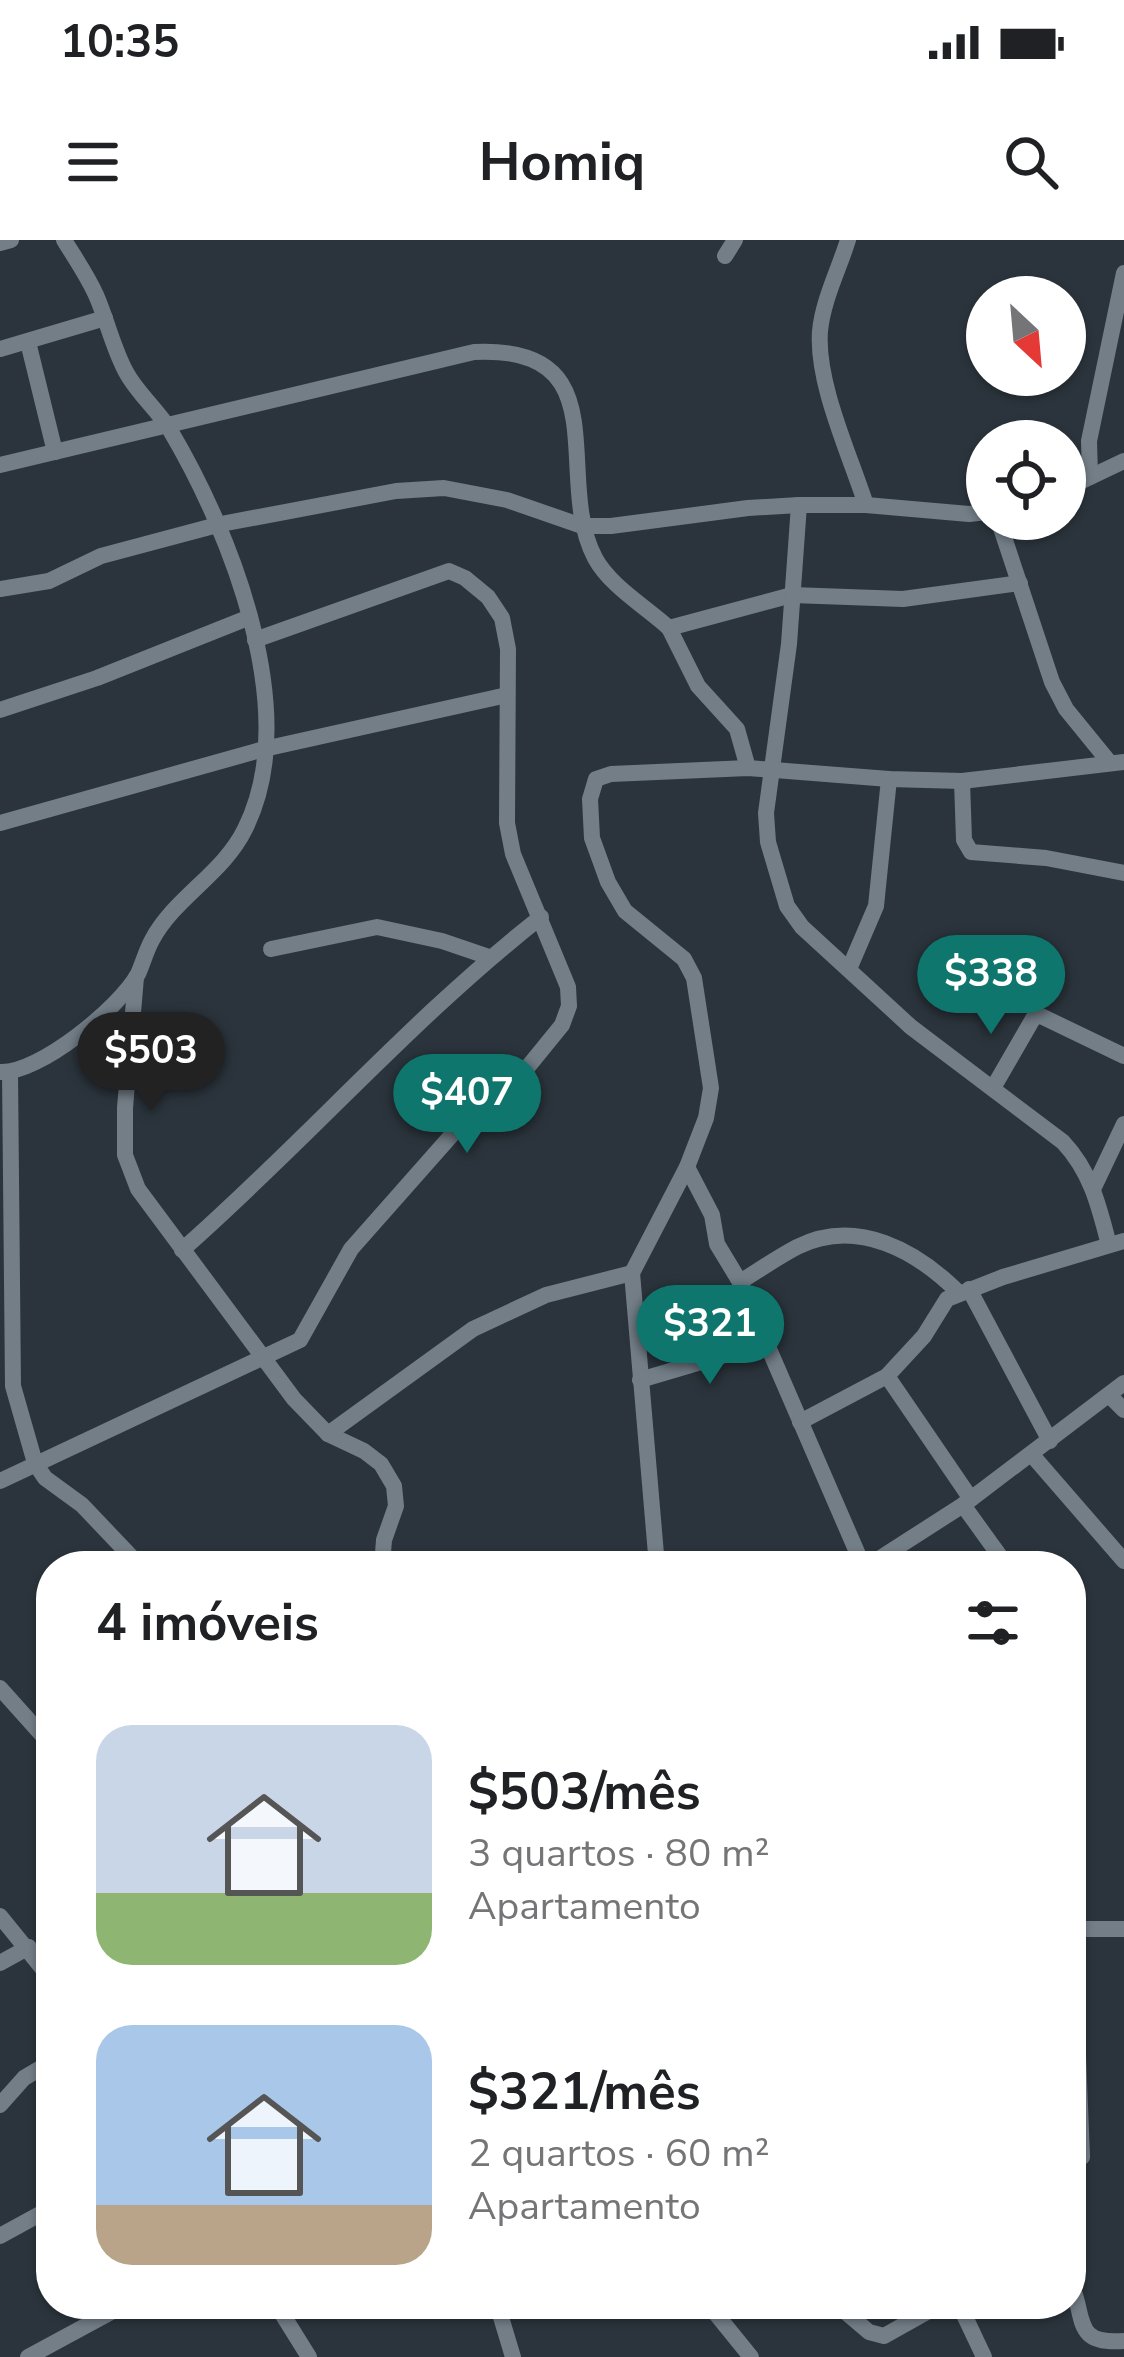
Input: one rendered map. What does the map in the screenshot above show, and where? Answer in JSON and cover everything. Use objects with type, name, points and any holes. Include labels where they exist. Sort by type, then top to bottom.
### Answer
[{"type":"street","points":[[0,243],[11,240]]},
{"type":"street","points":[[64,240],[88,279],[128,376],[167,426],[221,524],[250,617],[265,690],[264,749],[247,826],[231,852],[162,920],[136,977],[124,1108],[125,1155],[138,1190],[294,1399],[328,1434],[364,1450],[381,1464],[394,1486],[396,1506],[383,1551]]},
{"type":"street","points":[[848,240],[824,314],[820,346],[824,375],[866,505]]},
{"type":"street","points":[[1090,477],[1089,441],[1124,273]]},
{"type":"street","points":[[0,350],[105,318]]},
{"type":"street","points":[[28,342],[55,452]]},
{"type":"street","points":[[0,465],[474,352],[494,351],[543,364],[572,403],[583,526],[596,560],[610,578],[669,628],[698,686],[737,729],[748,768]]},
{"type":"street","points":[[1086,479],[1124,461]]},
{"type":"street","points":[[0,590],[50,581],[101,556],[221,524],[396,490],[443,488],[507,500],[583,526],[799,505],[966,514]]},
{"type":"street","points":[[799,505],[770,769],[768,842],[787,906],[802,927],[911,1027],[1063,1142],[1094,1187],[1117,1243],[964,1291],[938,1308],[923,1336],[887,1376],[800,1422]]},
{"type":"street","points":[[1005,540],[1052,682],[1066,709],[1117,762]]},
{"type":"street","points":[[0,1481],[300,1340],[351,1249],[465,1120],[514,1084],[547,1048],[569,1006],[568,987],[513,854],[507,823],[508,649],[502,618],[488,597],[466,578],[449,571],[255,640]]},
{"type":"street","points":[[669,628],[792,595],[903,598],[1020,583]]},
{"type":"street","points":[[0,710],[97,678],[250,617]]},
{"type":"street","points":[[0,823],[264,749],[507,695]]},
{"type":"street","points":[[656,1551],[632,1273],[687,1167],[706,1118],[711,1088],[694,978],[684,959],[625,911],[608,882],[592,838],[590,800],[596,779],[611,773],[748,768],[962,781],[1117,762]]},
{"type":"street","points":[[848,969],[875,906],[889,779]]},
{"type":"street","points":[[962,781],[964,841],[971,852],[1046,858],[1124,872]]},
{"type":"street","points":[[182,1250],[265,1178],[452,990],[541,917]]},
{"type":"street","points":[[271,949],[376,927],[408,932],[489,958]]},
{"type":"street","points":[[126,1551],[82,1505],[45,1478],[35,1462],[13,1386],[14,1250],[5,1072],[46,1058],[76,1036],[136,977]]},
{"type":"street","points":[[993,1088],[1034,1017],[1041,1016],[1124,1056]]},
{"type":"street","points":[[1094,1187],[1124,1124]]},
{"type":"street","points":[[687,1167],[712,1215],[717,1244],[740,1282],[861,1551]]},
{"type":"street","points":[[740,1282],[801,1245],[829,1237],[856,1235],[922,1259],[964,1291],[1049,1441]]},
{"type":"street","points":[[328,1434],[430,1357],[488,1321],[546,1295],[632,1273]]},
{"type":"street","points":[[640,1380],[765,1343]]},
{"type":"street","points":[[887,1376],[998,1551]]},
{"type":"street","points":[[891,1551],[967,1502],[1117,1389],[1124,1410]]},
{"type":"street","points":[[1032,1455],[1124,1561]]},
{"type":"street","points":[[0,1688],[36,1728]]},
{"type":"street","points":[[0,1916],[36,1957]]},
{"type":"street","points":[[1086,1929],[1124,1929]]},
{"type":"street","points":[[0,1963],[29,1947]]},
{"type":"street","points":[[0,2105],[36,2071]]},
{"type":"street","points":[[0,2236],[36,2216]]},
{"type":"street","points":[[28,2357],[98,2319]]},
{"type":"street","points":[[284,2319],[305,2356]]},
{"type":"street","points":[[502,2319],[513,2357]]},
{"type":"street","points":[[720,2319],[751,2357]]},
{"type":"street","points":[[853,2319],[868,2332],[884,2336],[914,2319]]},
{"type":"street","points":[[966,2319],[984,2357]]},
{"type":"street","points":[[1082,2319],[1094,2338],[1124,2341]]}]
